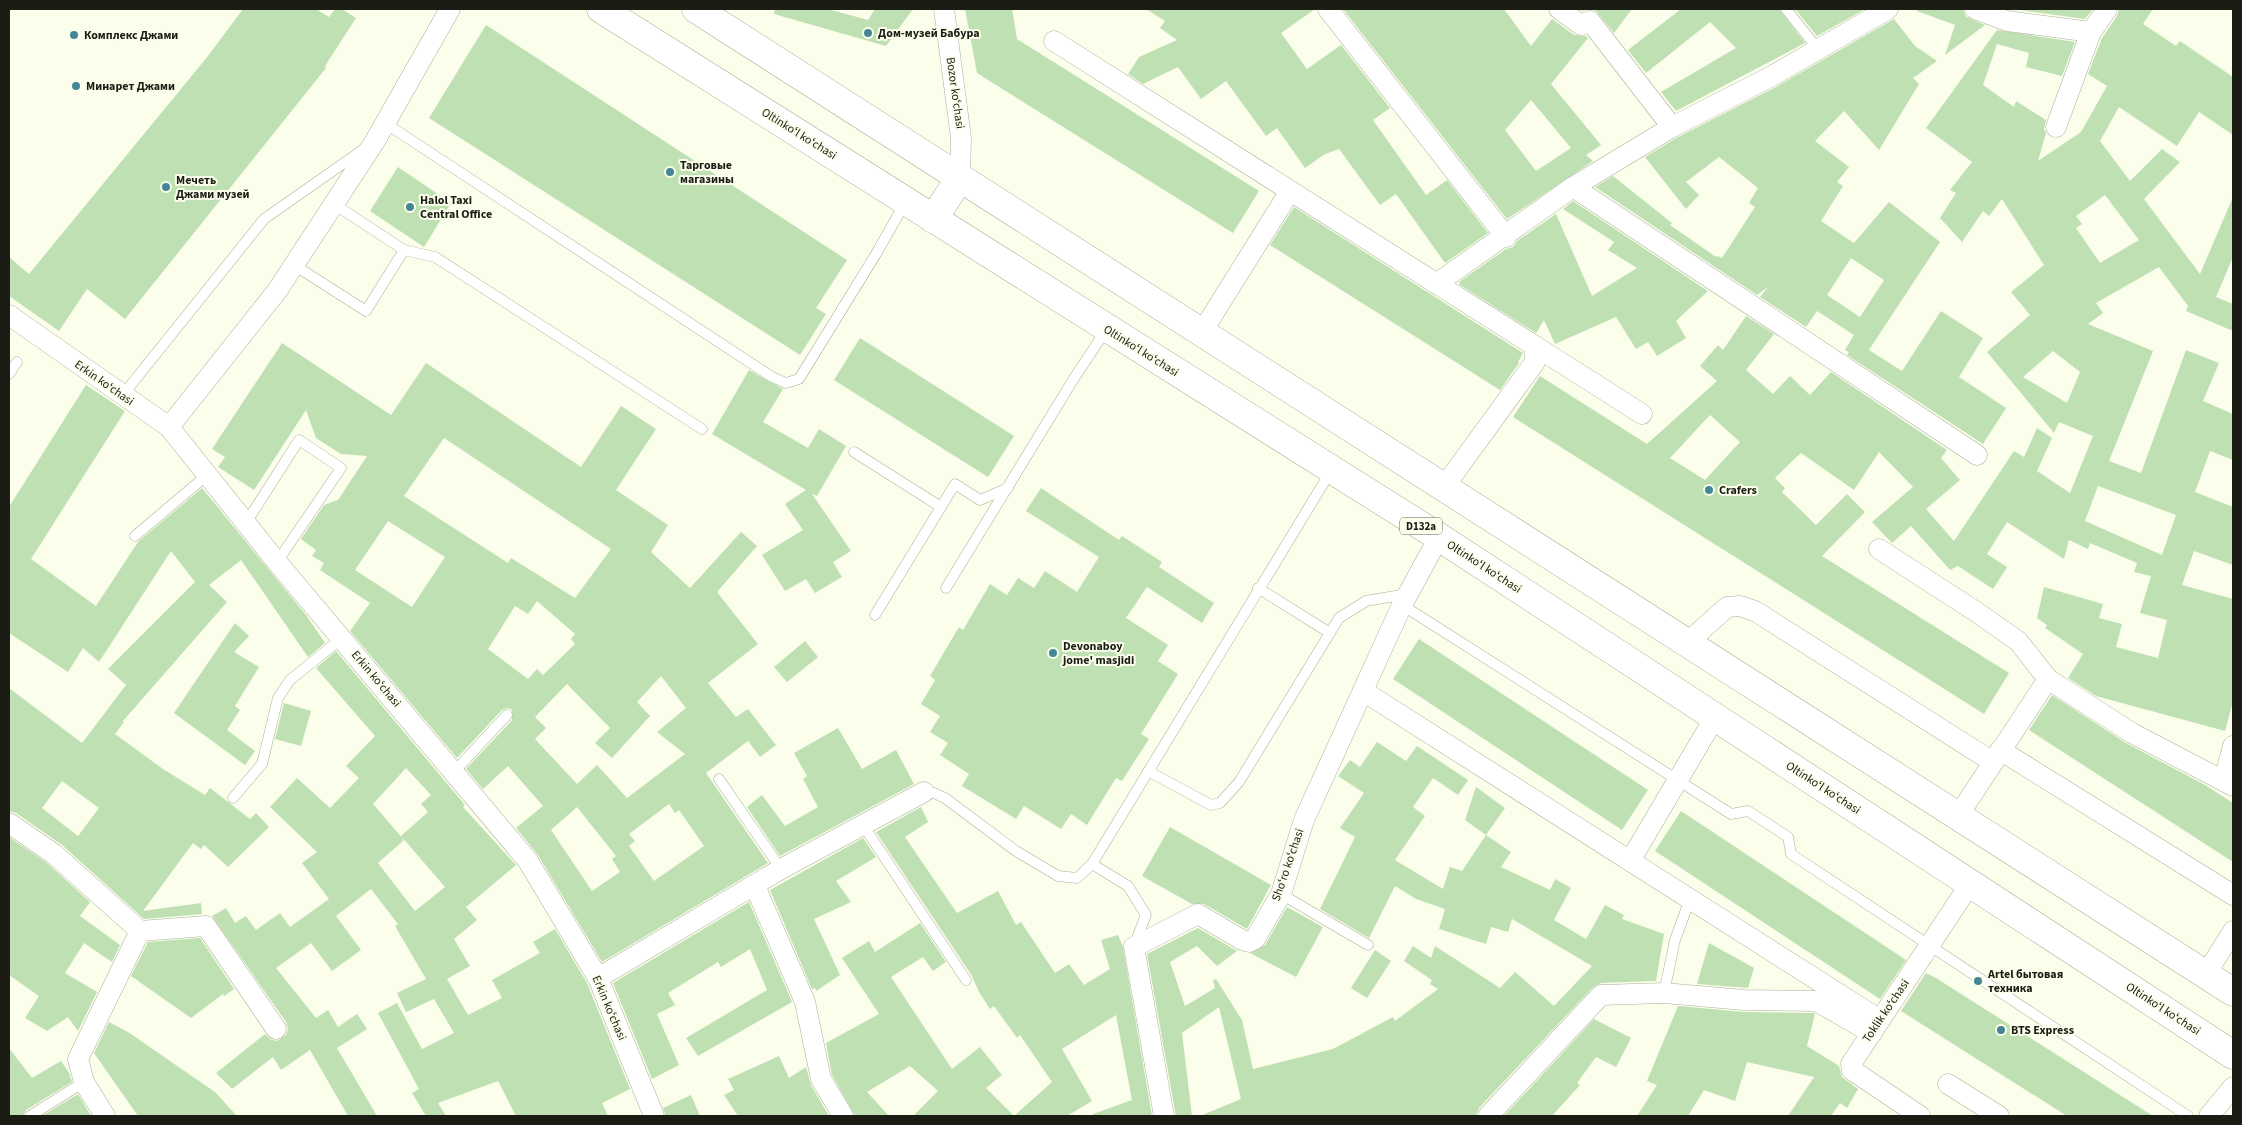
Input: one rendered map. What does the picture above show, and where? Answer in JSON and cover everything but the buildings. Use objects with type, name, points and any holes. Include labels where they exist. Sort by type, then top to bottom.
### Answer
[{"type":"main road","name":"Oltinkoʻl koʻchasi","points":[[601,9],[1439,538],[2233,1055]]},
{"type":"main road","points":[[696,9],[2233,992]]},
{"type":"main road","points":[[933,219],[960,178]]},
{"type":"street","points":[[169,427],[277,291],[374,141],[450,9]]},
{"type":"street","name":"Bozor koʻchasi","points":[[944,9],[961,138],[960,178]]},
{"type":"street","points":[[1328,9],[1506,237]]},
{"type":"street","points":[[1559,9],[1581,25],[1594,15],[1672,127]]},
{"type":"street","points":[[1436,284],[1506,237],[1573,188],[1672,127],[1770,77],[1888,9]]},
{"type":"street","points":[[1975,9],[2007,21],[2091,32]]},
{"type":"street","points":[[2056,127],[2091,32],[2107,9]]},
{"type":"street","points":[[1054,41],[1642,414]]},
{"type":"street","points":[[1573,188],[1976,455]]},
{"type":"street","points":[[1202,332],[1290,191]]},
{"type":"street","name":"Erkin koʻchasi","points":[[9,315],[122,396],[169,427],[277,562],[528,861],[598,978],[654,1116]]},
{"type":"street","points":[[1444,488],[1535,362],[1535,346]]},
{"type":"street","name":"Shoʻro koʻchasi","points":[[1134,947],[1198,914],[1249,942],[1255,939],[1281,894],[1304,820],[1404,600],[1439,538]]},
{"type":"street","points":[[1879,549],[1975,610],[2018,641],[2048,678],[2132,734],[2229,783],[2233,746]]},
{"type":"street","points":[[1687,643],[1726,607],[1740,606],[1748,608],[2233,895]]},
{"type":"street","points":[[1958,816],[2048,678]]},
{"type":"street","points":[[1363,691],[1690,899],[1876,1027]]},
{"type":"street","points":[[1630,861],[1715,718]]},
{"type":"street","points":[[598,978],[781,869],[924,792]]},
{"type":"street","points":[[9,823],[54,854],[140,931],[206,926],[276,1029]]},
{"type":"street","name":"Toklik koʻchasi","points":[[1920,1116],[1852,1070],[1851,1064],[1970,884]]},
{"type":"street","points":[[754,886],[805,1002],[820,1079],[842,1116]]},
{"type":"street","points":[[105,1116],[84,1082],[78,1059],[140,931]]},
{"type":"street","points":[[2206,974],[2233,931]]},
{"type":"street","points":[[1134,947],[1164,1116]]},
{"type":"street","points":[[1488,1116],[1601,995],[1664,993],[1744,1000],[1816,1000],[1876,1027]]},
{"type":"street","points":[[1948,1084],[1999,1116]]},
{"type":"street","points":[[2208,1116],[2233,1087]]},
{"type":"lane","points":[[1786,9],[1818,48]]},
{"type":"lane","points":[[385,123],[772,377],[786,383],[799,379],[876,254],[905,202]]},
{"type":"lane","points":[[122,396],[264,219],[374,141]]},
{"type":"lane","points":[[334,204],[404,250],[435,257],[702,429]]},
{"type":"lane","points":[[294,265],[366,311],[404,250]]},
{"type":"lane","points":[[946,588],[1073,380],[1107,329]]},
{"type":"lane","points":[[9,374],[17,362]]},
{"type":"lane","points":[[246,523],[299,440],[341,468],[277,562]]},
{"type":"lane","points":[[854,452],[941,507]]},
{"type":"lane","points":[[924,792],[934,793],[945,798],[1016,850],[1058,876],[1077,878],[1092,864],[1258,588],[1332,470]]},
{"type":"lane","points":[[135,536],[207,475]]},
{"type":"lane","points":[[875,614],[955,484],[980,500],[1008,488]]},
{"type":"lane","points":[[1258,588],[1330,633]]},
{"type":"lane","points":[[1148,771],[1211,804],[1220,803],[1239,782],[1339,618],[1352,608],[1366,601],[1404,600],[1731,814],[1748,810],[1788,837],[1791,854],[2188,1116]]},
{"type":"lane","points":[[233,798],[262,764],[278,698],[290,680],[342,638]]},
{"type":"lane","points":[[454,772],[507,715]]},
{"type":"lane","points":[[719,779],[781,869]]},
{"type":"lane","points":[[863,825],[966,980]]},
{"type":"lane","points":[[1092,864],[1128,886],[1146,915],[1134,947]]},
{"type":"lane","points":[[1281,894],[1368,945]]},
{"type":"lane","points":[[1664,993],[1675,940],[1690,899]]},
{"type":"lane","points":[[30,1116],[84,1082]]},
{"type":"place","name":"Дом-музей Бабура","points":[[868,33]]},
{"type":"place","name":"Комплекс Джами","points":[[74,35]]},
{"type":"place","name":"Минарет Джами","points":[[76,86]]},
{"type":"place","name":"Тарговые магазины","points":[[670,172]]},
{"type":"place","name":"Мечеть Джами музей","points":[[166,187]]},
{"type":"place","name":"Halol Taxi Central Office","points":[[410,207]]},
{"type":"place","name":"Crafers","points":[[1709,490]]},
{"type":"place","name":"Devonaboy jome' masjidi","points":[[1053,653]]},
{"type":"place","name":"Artel бытовая техника","points":[[1978,981]]},
{"type":"place","name":"BTS Express","points":[[2001,1030]]}]
